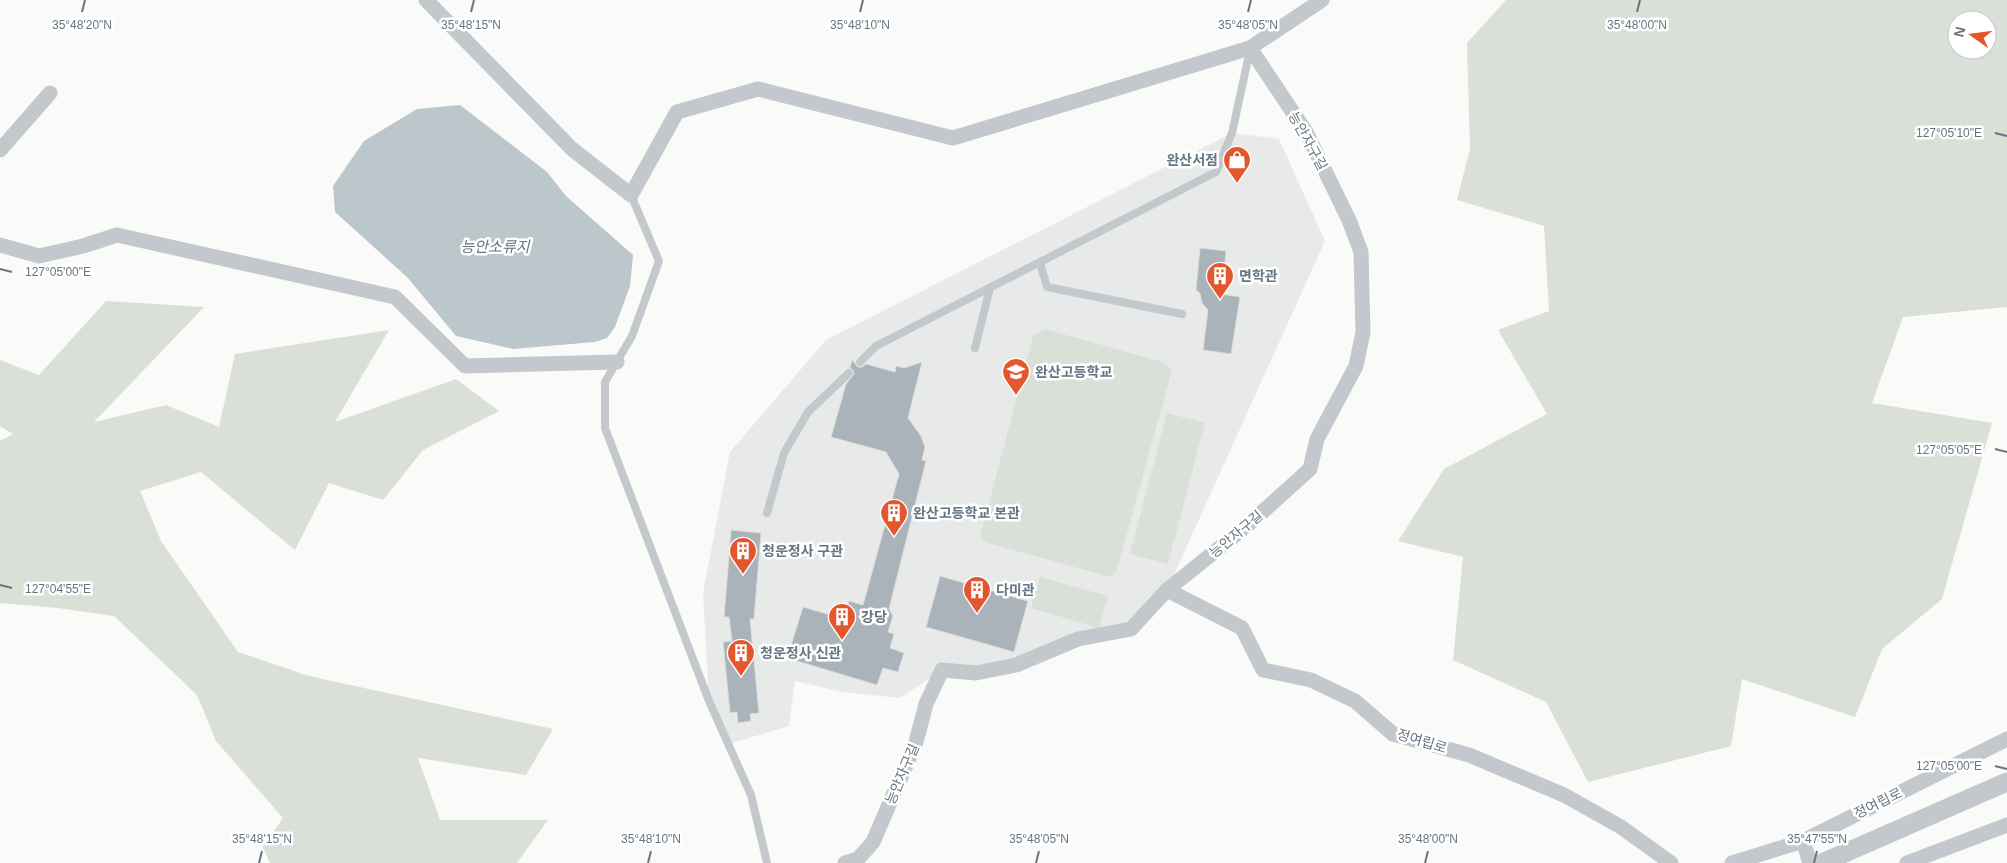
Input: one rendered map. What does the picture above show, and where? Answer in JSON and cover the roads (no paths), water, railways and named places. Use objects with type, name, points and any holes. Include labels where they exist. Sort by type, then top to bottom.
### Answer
[{"type":"street","points":[[426,0],[572,149],[631,195],[677,112],[758,89],[953,138],[1250,48],[1322,0]]},
{"type":"street","name":"능안자구길","points":[[845,863],[858,859],[874,842],[916,742],[926,704],[942,670],[976,672],[1016,665],[1078,638],[1131,629],[1167,590],[1249,524],[1310,469],[1317,439],[1356,366],[1363,332],[1361,252],[1348,220],[1306,132],[1250,48]]},
{"type":"street","points":[[0,150],[50,93]]},
{"type":"street","points":[[0,245],[39,256],[118,236],[395,297],[465,366],[617,362]]},
{"type":"street","name":"정여립로","points":[[1167,590],[1242,628],[1263,670],[1311,680],[1355,701],[1393,734],[1469,755],[1564,795],[1621,828],[1671,863]]},
{"type":"street","name":"정여립로","points":[[1732,863],[1803,841],[2007,739]]},
{"type":"street","points":[[1822,863],[2007,782]]},
{"type":"street","points":[[1907,863],[2007,825]]},
{"type":"street","points":[[1803,841],[1810,863]]},
{"type":"lane","points":[[860,362],[876,346],[1216,172],[1232,133],[1250,48]]},
{"type":"lane","points":[[631,195],[659,261],[632,336],[605,382],[605,428],[709,702],[751,795],[767,863]]},
{"type":"lane","points":[[1040,263],[1047,287],[1182,314]]},
{"type":"lane","points":[[975,348],[990,288]]},
{"type":"lane","points":[[767,513],[784,453],[808,412],[849,373]]},
{"type":"water","name":"능안소류지","points":[[460,105],[547,172],[566,196],[633,255],[630,286],[615,327],[607,338],[595,342],[513,349],[456,336],[407,277],[335,212],[333,186],[364,141],[417,109]]},
{"type":"place","name":"완산서점","points":[[1237,184]]},
{"type":"place","name":"면학관","points":[[1220,300]]},
{"type":"place","name":"완산고등학교","points":[[1016,396]]},
{"type":"place","name":"완산고등학교 본관","points":[[894,537]]},
{"type":"place","name":"청운정사 구관","points":[[743,575]]},
{"type":"place","name":"다미관","points":[[977,614]]},
{"type":"place","name":"강당","points":[[842,641]]},
{"type":"place","name":"청운정사 신관","points":[[741,677]]}]
